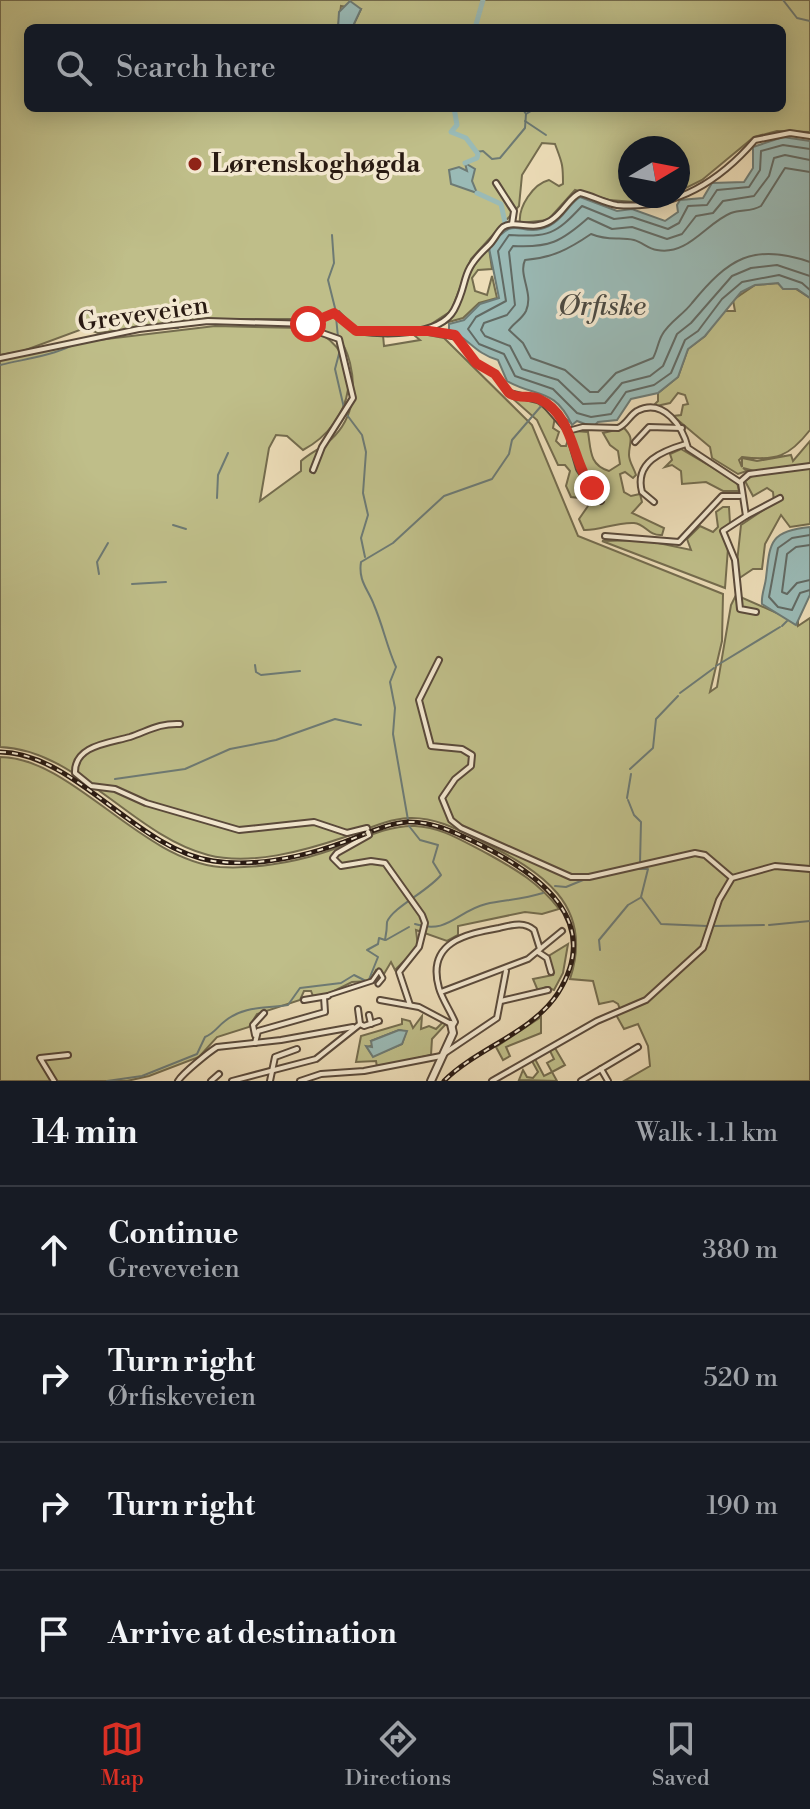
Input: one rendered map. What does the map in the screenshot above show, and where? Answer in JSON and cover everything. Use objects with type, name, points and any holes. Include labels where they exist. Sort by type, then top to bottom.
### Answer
[{"type":"street","points":[[508,226],[531,228],[543,225],[567,209],[577,193],[614,205],[663,204],[700,187],[743,155],[755,140],[790,133],[810,136]]},
{"type":"street","points":[[429,331],[453,312],[471,261],[508,226],[514,211],[496,183]]},
{"type":"street","name":"Greveveien","points":[[0,358],[144,329],[208,321],[313,323],[334,313],[356,331],[429,331]]},
{"type":"street","name":"Greveveien","points":[[293,324],[341,341],[353,384],[351,405],[322,447],[313,470]]},
{"type":"street","points":[[429,331],[457,337],[476,363],[495,374],[512,395],[539,399],[546,404],[568,430],[579,469],[601,501]]},
{"type":"street","points":[[568,430],[618,428],[636,411],[646,408],[667,414],[682,428],[686,444],[740,482]]},
{"type":"street","points":[[635,442],[649,427],[682,428]]},
{"type":"street","points":[[654,502],[642,492],[642,471],[653,457],[686,444]]},
{"type":"street","points":[[746,516],[740,496],[740,482],[749,474],[810,466]]},
{"type":"street","points":[[605,536],[679,542],[722,496],[740,496]]},
{"type":"street","points":[[756,612],[740,609],[735,560],[723,531],[780,498]]},
{"type":"street","points":[[439,660],[419,700],[431,746],[462,749],[472,755],[471,766],[455,779],[442,798],[451,820],[461,828],[571,877],[589,877],[695,853],[705,855],[732,878]]},
{"type":"street","points":[[180,724],[157,725],[92,747],[78,761],[75,773],[91,786],[115,789],[146,803],[239,830],[314,822],[347,833],[367,828],[368,833],[337,853],[335,863],[346,866],[371,861],[385,863],[413,899],[424,920],[418,948],[399,969],[410,1005]]},
{"type":"street","points":[[492,1081],[597,1021],[640,1004],[696,956],[711,926],[719,900],[732,878],[775,866],[810,869]]},
{"type":"street","points":[[431,1081],[455,1020],[441,992],[439,961],[447,945],[457,937],[525,924],[537,934],[539,950],[547,958],[551,972]]},
{"type":"street","points":[[441,992],[471,978],[506,971],[562,931]]},
{"type":"street","points":[[304,1000],[372,981],[379,971],[384,975],[378,984]]},
{"type":"street","points":[[300,1081],[321,1074],[364,1071],[442,1054],[497,1018],[506,971]]},
{"type":"street","points":[[501,1001],[548,990]]},
{"type":"street","points":[[255,1035],[325,1012],[326,996]]},
{"type":"street","points":[[380,1000],[410,1005],[452,1025]]},
{"type":"street","points":[[358,1009],[360,1024]]},
{"type":"street","points":[[255,1043],[253,1025],[264,1013]]},
{"type":"street","points":[[369,1015],[371,1024]]},
{"type":"street","points":[[178,1081],[189,1068],[219,1046],[255,1043],[379,1021]]},
{"type":"street","points":[[232,1081],[316,1059],[353,1027]]},
{"type":"street","points":[[581,1081],[638,1047]]},
{"type":"street","points":[[270,1081],[275,1057],[297,1049]]},
{"type":"street","points":[[54,1081],[40,1058],[68,1055]]},
{"type":"street","points":[[601,1069],[608,1081]]},
{"type":"street","points":[[211,1081],[218,1077]]},
{"type":"shaded area","points":[[0,0],[810,0],[810,132],[777,131],[754,137],[702,180],[690,186],[690,136],[618,136],[618,201],[575,190],[548,220],[520,223],[524,203],[537,186],[549,180],[559,186],[563,184],[562,163],[555,144],[542,143],[522,175],[519,206],[471,259],[451,311],[425,328],[364,331],[355,328],[339,311],[307,319],[212,319],[98,333],[85,328],[23,351],[0,355]]},
{"type":"shaded area","points":[[489,248],[492,269],[478,270],[472,278],[475,291],[487,295],[492,276],[497,298],[479,303],[463,318],[445,323],[444,320],[455,311],[471,264]]},
{"type":"shaded area","points":[[778,283],[784,289],[796,289],[810,298],[810,430],[781,455],[742,457],[739,460],[742,467],[742,458],[757,461],[791,455],[793,461],[810,441],[810,524],[790,527],[781,515],[765,544],[762,569],[753,569],[735,581],[741,525],[774,503],[773,492],[767,488],[753,496],[745,481],[758,472],[743,468],[747,471],[738,474],[712,458],[710,447],[673,416],[681,415],[683,405],[688,404],[685,395],[678,393],[670,403],[652,407],[658,401],[658,393],[678,377],[688,349],[705,336],[723,311],[735,311],[733,300],[755,285]]},
{"type":"shaded area","points":[[334,314],[358,334],[383,335],[384,346],[420,340],[414,335],[417,333],[444,338],[532,425],[578,536],[723,594],[722,641],[710,692],[717,687],[731,605],[736,595],[795,624],[798,622],[798,626],[810,618],[810,1081],[624,1081],[650,1066],[648,1046],[638,1024],[624,1029],[615,1013],[621,1012],[618,1004],[613,1001],[599,1004],[593,981],[570,979],[576,953],[575,930],[568,910],[557,893],[524,865],[447,825],[419,818],[401,819],[295,852],[259,858],[224,858],[180,845],[55,762],[28,752],[0,747],[0,360],[73,343],[215,326],[302,328]],"holes":[[[312,329],[338,338],[348,355],[353,385],[348,416],[336,435],[301,461],[301,471],[260,501],[269,448],[276,435],[287,436],[303,450],[334,424],[343,407],[348,390],[348,372],[342,355],[330,341]]]},
{"type":"shaded area","points":[[512,398],[535,401],[555,417],[553,428],[559,432],[556,441],[561,446],[566,446],[569,435],[575,431],[588,432],[594,461],[609,471],[620,464],[618,451],[603,433],[624,428],[630,438],[629,458],[636,475],[633,478],[625,472],[620,474],[624,492],[631,496],[640,494],[642,502],[632,513],[664,528],[662,535],[653,534],[634,523],[584,530],[579,519],[588,506],[588,499],[571,497],[566,486],[570,471],[565,465],[558,465],[537,420]]},
{"type":"shaded area","points":[[681,449],[737,482],[739,491],[723,491],[706,482],[682,484],[681,471],[672,465],[665,467],[672,460],[670,454]]},
{"type":"shaded area","points":[[729,507],[730,523],[721,531],[728,548],[725,588],[602,541],[644,540],[691,550],[687,539],[700,526],[713,532],[718,527],[716,512]]},
{"type":"shaded area","points":[[0,757],[27,761],[53,773],[162,847],[191,860],[220,867],[271,864],[322,853],[391,829],[425,827],[453,836],[509,866],[535,884],[559,909],[542,914],[525,912],[458,926],[458,935],[447,941],[416,930],[418,947],[395,970],[391,962],[384,974],[376,970],[370,981],[352,982],[326,995],[313,996],[311,991],[304,991],[300,1000],[257,1014],[249,1027],[217,1037],[199,1057],[149,1076],[127,1081],[0,1081]]},
{"type":"shaded area","points":[[568,944],[563,973],[554,990],[546,987],[538,991],[533,979],[553,975],[547,957]]},
{"type":"shaded area","points":[[422,1016],[421,1029],[429,1026],[436,1029],[443,1022],[446,1024],[432,1039],[431,1055],[377,1067],[376,1061],[356,1062],[361,1036],[402,1024],[402,1019],[410,1021],[413,1028]],"holes":[[[399,1030],[406,1032],[402,1044],[373,1056],[367,1047],[374,1045],[371,1041]]]},
{"type":"shaded area","points":[[541,1017],[541,1033],[506,1047],[510,1056],[503,1060],[496,1047]]},
{"type":"shaded area","points":[[555,1048],[565,1065],[552,1072],[547,1063],[554,1059],[550,1051]]},
{"type":"shaded area","points":[[535,1059],[544,1076],[552,1072],[557,1081],[519,1080],[523,1070],[527,1077],[533,1078],[538,1072],[532,1061]]},
{"type":"water","points":[[350,1],[361,9],[354,24],[338,24],[339,12]]},
{"type":"water","name":"Ørfiske","points":[[783,137],[810,141],[810,298],[797,289],[783,289],[778,283],[755,285],[741,292],[705,336],[688,349],[678,377],[658,393],[631,399],[617,420],[598,422],[593,427],[577,421],[572,425],[558,404],[544,395],[507,381],[498,360],[449,330],[449,324],[464,320],[480,304],[499,298],[489,248],[506,230],[549,226],[580,197],[617,211],[632,209],[665,221],[678,212],[677,208],[690,208],[690,199],[703,198],[712,183],[744,182],[753,168],[753,147]]},
{"type":"water","points":[[465,163],[475,169],[472,181],[477,193],[451,184],[449,170],[459,167],[467,171]]},
{"type":"water","points":[[810,527],[810,595],[796,625],[762,604],[762,597],[774,541],[786,532]]},
{"type":"water","points":[[399,1030],[407,1031],[402,1044],[373,1057],[366,1046],[372,1047],[371,1041]]},
{"type":"waterway","points":[[476,24],[483,0]]},
{"type":"waterway","points":[[783,0],[797,18],[810,21]]},
{"type":"waterway","points":[[455,112],[457,125],[451,132],[466,138],[478,154],[477,158],[465,163]]},
{"type":"waterway","points":[[525,112],[529,112]]},
{"type":"waterway","points":[[476,152],[483,151],[492,159],[500,158],[525,128],[526,114]]},
{"type":"waterway","points":[[525,121],[546,135]]},
{"type":"waterway","points":[[477,193],[501,204],[506,227]]},
{"type":"waterway","points":[[332,235],[334,263],[328,280],[336,312]]},
{"type":"waterway","points":[[336,317],[338,337]]},
{"type":"waterway","points":[[160,328],[178,328]]},
{"type":"waterway","points":[[0,365],[56,352],[86,338]]},
{"type":"waterway","points":[[338,341],[340,350],[335,369],[344,408]]},
{"type":"waterway","points":[[548,404],[571,423]]},
{"type":"waterway","points":[[408,820],[393,734],[395,708],[390,682],[396,667],[362,580],[361,562],[393,543],[444,496],[492,479],[509,454],[512,440],[542,405]]},
{"type":"waterway","points":[[347,415],[362,435],[366,452],[363,493],[368,515],[361,538],[365,557]]},
{"type":"waterway","points":[[217,498],[218,475],[228,453]]},
{"type":"waterway","points":[[173,525],[186,529]]},
{"type":"waterway","points":[[99,574],[97,562],[108,543]]},
{"type":"waterway","points":[[132,584],[166,582]]},
{"type":"waterway","points":[[782,626],[787,621]]},
{"type":"waterway","points":[[716,666],[780,627]]},
{"type":"waterway","points":[[255,665],[256,672],[261,675],[300,671]]},
{"type":"waterway","points":[[680,693],[714,668]]},
{"type":"waterway","points":[[630,769],[653,748],[656,719],[678,696]]},
{"type":"waterway","points":[[115,779],[185,769],[230,749],[276,740],[335,719],[361,725]]},
{"type":"waterway","points":[[627,798],[631,774]]},
{"type":"waterway","points":[[628,800],[634,815],[641,822],[640,863]]},
{"type":"waterway","points":[[107,1081],[142,1076],[197,1054],[205,1037],[222,1023],[248,1010],[288,1005],[300,988],[341,983],[354,975],[368,982],[378,957],[367,950],[378,944],[379,938],[385,940],[390,916],[441,875],[433,862],[438,845],[420,840],[409,826]]},
{"type":"waterway","points":[[633,869],[648,869],[641,897],[661,924],[707,926]]},
{"type":"waterway","points":[[555,886],[566,887],[588,878]]},
{"type":"waterway","points":[[415,924],[436,926],[476,907],[543,893]]},
{"type":"waterway","points":[[600,950],[599,940],[628,905],[640,898]]},
{"type":"waterway","points":[[769,925],[810,921]]},
{"type":"waterway","points":[[714,926],[764,925]]},
{"type":"waterway","points":[[386,940],[409,927]]},
{"type":"railway","points":[[0,752],[28,756],[54,768],[158,839],[185,853],[213,861],[245,863],[296,856],[390,825],[417,822],[464,837],[524,870],[558,902],[569,922],[573,943],[570,967],[558,993],[534,1019],[457,1069],[444,1081]]},
{"type":"place","name":"Lørenskoghøgda","points":[[195,164]]},
{"type":"route","points":[[308,324],[334,313],[350,328],[371,334],[429,331],[455,335],[476,363],[495,374],[509,393],[515,397],[539,399],[558,417],[568,431],[579,469],[592,488]]}]
